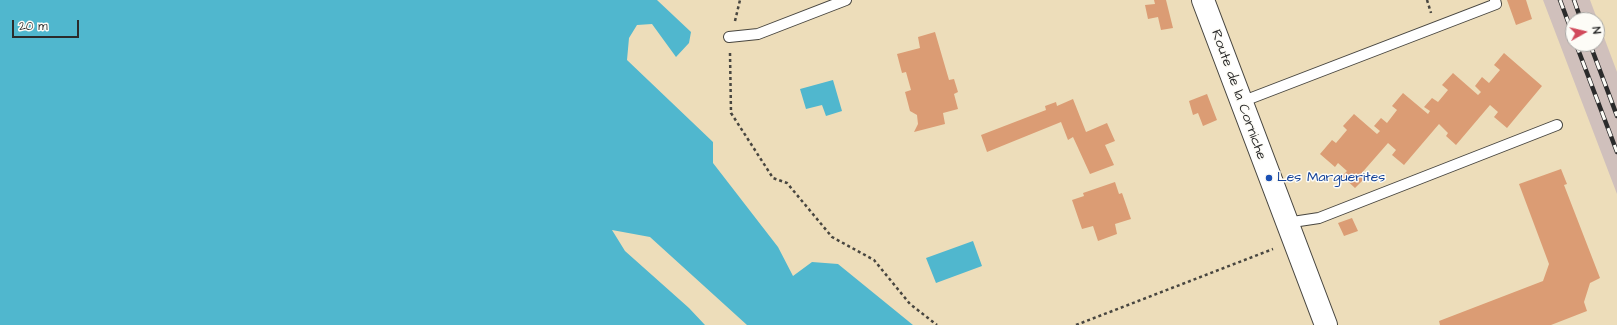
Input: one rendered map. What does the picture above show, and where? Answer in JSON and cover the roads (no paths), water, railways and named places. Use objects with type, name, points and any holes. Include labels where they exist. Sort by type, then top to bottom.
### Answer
[{"type":"main road","name":"Route de la Corniche","points":[[1203,0],[1326,325]]},
{"type":"lane","points":[[729,37],[758,34],[846,0]]},
{"type":"lane","points":[[1241,102],[1496,4],[1494,0]]},
{"type":"lane","points":[[1290,232],[1319,218],[1557,125]]},
{"type":"water","points":[[0,0],[657,0],[691,32],[689,43],[676,57],[652,24],[637,25],[629,38],[627,60],[713,142],[713,163],[778,247],[793,276],[812,262],[838,264],[913,325],[747,325],[650,237],[612,230],[625,251],[689,308],[705,325],[0,325]]},
{"type":"water","points":[[833,80],[842,111],[826,116],[822,105],[806,109],[800,89]]},
{"type":"water","points":[[973,241],[982,266],[936,283],[926,258]]},
{"type":"railway","points":[[1560,0],[1565,13]]},
{"type":"railway","points":[[1574,0],[1578,12]]},
{"type":"railway","points":[[1579,52],[1617,152]]},
{"type":"railway","points":[[1593,52],[1617,116]]},
{"type":"place","name":"Les Marguerites","points":[[1269,178]]}]
